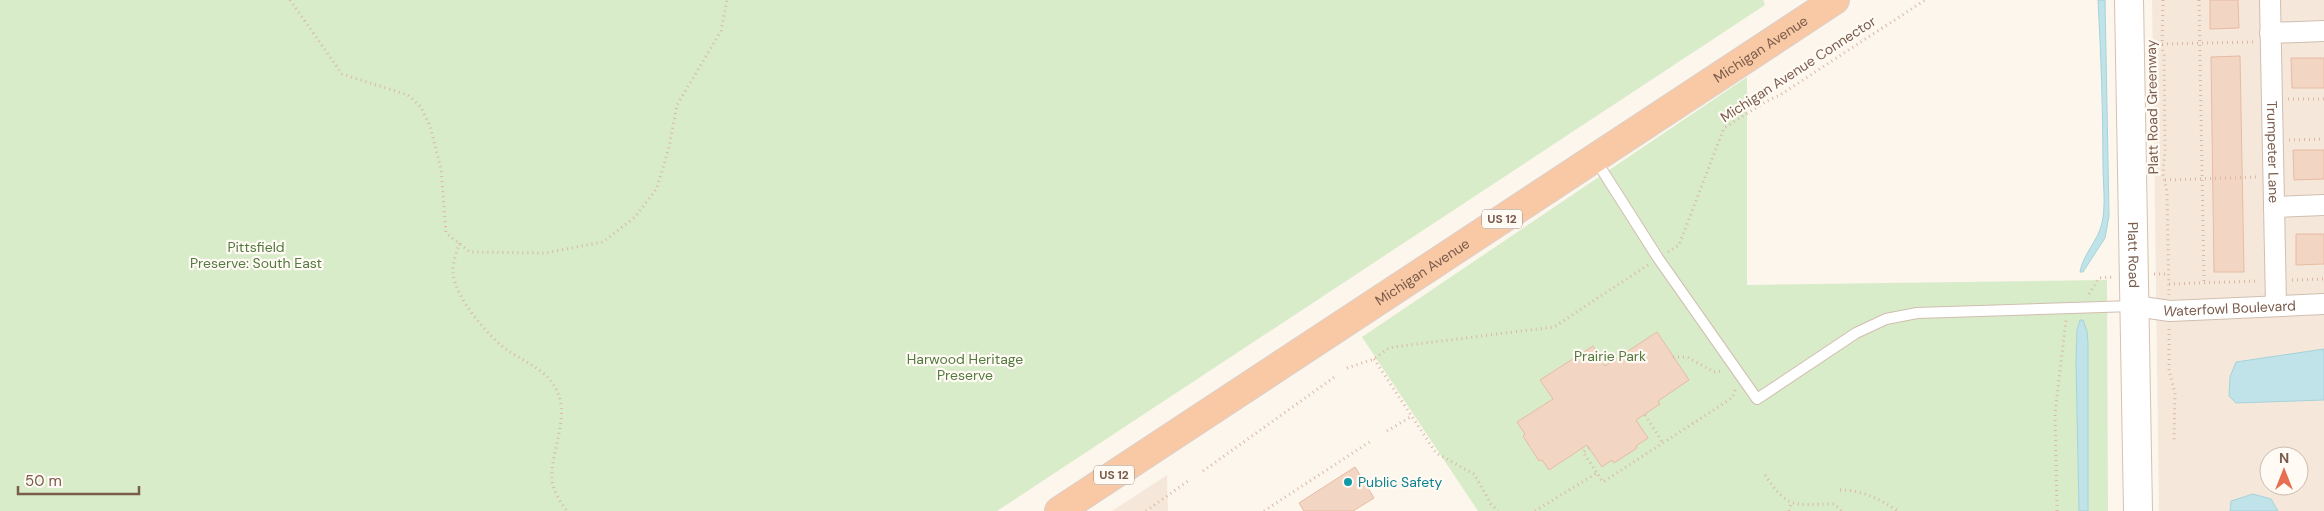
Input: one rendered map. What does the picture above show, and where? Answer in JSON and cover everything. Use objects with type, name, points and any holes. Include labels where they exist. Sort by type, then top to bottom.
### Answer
[{"type":"highway","name":"Michigan Avenue","points":[[1059,511],[1835,0]]},
{"type":"main road","name":"Platt Road","points":[[2129,0],[2138,511]]},
{"type":"street","name":"Trumpeter Lane","points":[[2270,0],[2276,306]]},
{"type":"street","points":[[2270,37],[2324,31]]},
{"type":"street","points":[[2274,206],[2324,206]]},
{"type":"street","name":"Waterfowl Boulevard","points":[[2135,306],[2170,311],[2324,304]]},
{"type":"lane","points":[[1594,158],[1658,258],[1757,399],[1856,333],[1886,319],[1917,312],[2135,306]]},
{"type":"path","points":[[290,0],[342,74],[408,95],[422,107],[430,126],[441,168],[446,233],[470,252],[545,253],[603,242],[635,217],[657,188],[669,147],[677,105],[721,31],[727,0]]},
{"type":"path","name":"Michigan Avenue Connector","points":[[1667,253],[1679,245],[1724,128],[1780,95],[1925,0]]},
{"type":"path","name":"Platt Road Greenway","points":[[2163,0],[2162,44],[2164,55],[2165,180],[2167,192],[2169,294]]},
{"type":"path","points":[[2199,0],[2204,283]]},
{"type":"path","points":[[2162,44],[2270,37]]},
{"type":"path","points":[[2280,100],[2324,99]]},
{"type":"path","points":[[2281,140],[2324,139]]},
{"type":"path","points":[[2165,180],[2273,177]]},
{"type":"path","points":[[459,243],[452,272],[460,297],[508,350],[541,370],[554,385],[560,397],[561,427],[554,458],[552,482],[567,511]]},
{"type":"path","points":[[1347,368],[1374,359],[1387,349],[1393,347],[1554,326],[1650,264]]},
{"type":"path","points":[[2152,274],[2169,274]]},
{"type":"path","points":[[2087,297],[2099,278],[2108,278]]},
{"type":"path","points":[[2169,284],[2324,279]]},
{"type":"path","points":[[2057,511],[2055,413],[2066,320]]},
{"type":"path","points":[[2169,330],[2169,370],[2175,393],[2174,440]]},
{"type":"path","points":[[1673,357],[1693,359],[1714,372],[1720,370],[1725,377]]},
{"type":"path","points":[[1374,359],[1436,452],[1474,474],[1491,504],[1498,511]]},
{"type":"path","points":[[1203,471],[1336,376]]},
{"type":"path","points":[[1589,448],[1583,452],[1603,482],[1732,398],[1736,391],[1731,384]]},
{"type":"path","points":[[1644,415],[1663,443]]},
{"type":"path","points":[[1388,431],[1412,416]]},
{"type":"path","points":[[1264,511],[1371,441]]},
{"type":"path","points":[[1535,511],[1597,473]]},
{"type":"path","points":[[1765,475],[1773,488],[1784,500],[1791,504],[1834,504],[1842,511]]},
{"type":"path","points":[[1146,511],[1188,481]]},
{"type":"path","points":[[1840,490],[1855,490],[1877,498],[1898,511]]},
{"type":"path","points":[[1789,511],[1791,504]]},
{"type":"shaded area","points":[[2152,0],[2324,0],[2324,511],[2159,511]]},
{"type":"shaded area","points":[[1167,475],[1168,511],[1112,511]]},
{"type":"green space","name":"Pittsfield Preserve: South East","points":[[0,0],[1763,0],[1765,5],[997,511],[0,511]]},
{"type":"green space","name":"Prairie Park","points":[[1747,77],[1747,285],[2107,280],[2108,511],[1478,511],[1362,337]]},
{"type":"water","points":[[2098,0],[2105,0],[2109,216],[2105,238],[2083,272],[2080,272],[2084,259],[2100,230],[2104,209]]},
{"type":"water","points":[[2080,320],[2083,320],[2087,331],[2088,343],[2088,511],[2079,511],[2076,361],[2077,330]]},
{"type":"water","points":[[2324,349],[2324,400],[2236,403],[2229,396],[2230,377],[2236,362]]},
{"type":"water","points":[[2253,494],[2271,499],[2278,511],[2230,511],[2231,501]]},
{"type":"building","points":[[2210,0],[2238,0],[2239,28],[2210,29]]},
{"type":"building","points":[[2240,56],[2244,272],[2214,272],[2211,57]]},
{"type":"building","points":[[2291,58],[2324,58],[2324,88],[2292,88]]},
{"type":"building","points":[[2293,150],[2324,150],[2324,179],[2294,180]]},
{"type":"building","points":[[2296,234],[2324,234],[2324,264],[2296,265]]},
{"type":"building","points":[[1657,332],[1689,380],[1658,401],[1660,404],[1636,420],[1648,438],[1636,446],[1637,448],[1614,463],[1612,460],[1602,467],[1587,445],[1549,470],[1542,460],[1539,461],[1523,436],[1525,434],[1517,422],[1553,399],[1540,380],[1593,346],[1605,366]]},
{"type":"building","name":"Public Safety","points":[[1355,467],[1374,498],[1353,511],[1304,511],[1299,503]]},
{"type":"place","name":"Public Safety","points":[[1348,482]]},
{"type":"park label","name":"Harwood Heritage Preserve","points":[[965,368]]}]
